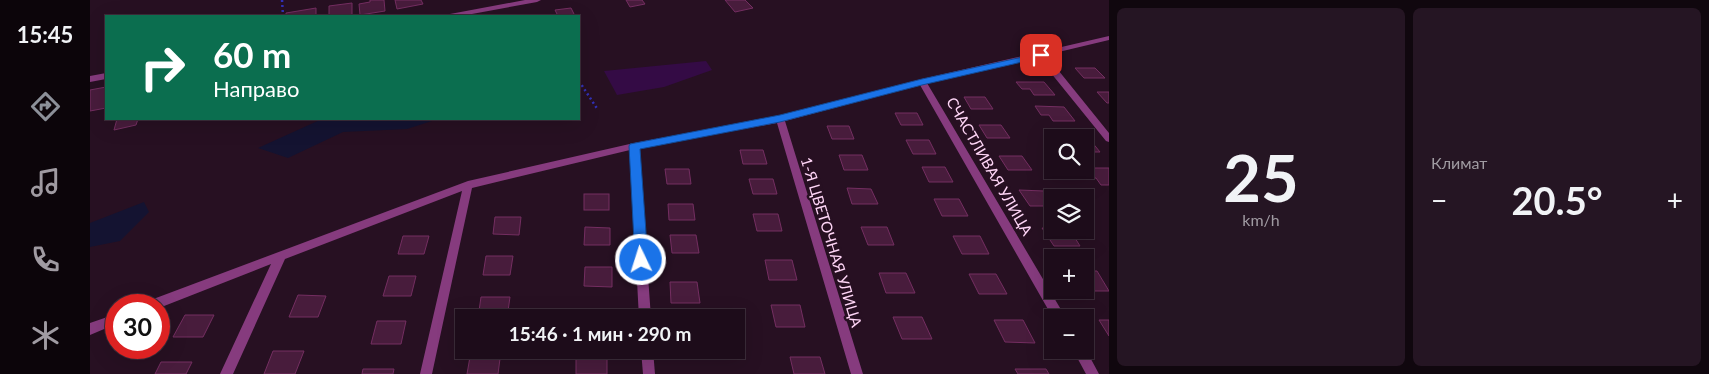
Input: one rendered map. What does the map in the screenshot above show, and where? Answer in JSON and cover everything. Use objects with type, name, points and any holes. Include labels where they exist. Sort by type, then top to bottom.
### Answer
[{"type":"street","points":[[455,15],[537,0]]},
{"type":"street","points":[[170,298],[468,185],[634,146],[780,119],[922,82],[1109,38]]},
{"type":"street","points":[[1041,55],[1109,139]]},
{"type":"street","points":[[90,79],[105,76]]},
{"type":"street","name":"СЧАСТЛИВАЯ УЛИЦА","points":[[922,82],[1055,309]]},
{"type":"street","name":"1-Я ЦВЕТОЧНАЯ УЛИЦА","points":[[780,119],[857,374]]},
{"type":"street","points":[[634,146],[644,309]]},
{"type":"street","points":[[426,374],[468,185]]},
{"type":"street","points":[[226,374],[281,256]]},
{"type":"street","points":[[90,329],[105,323]]},
{"type":"street","points":[[648,359],[649,374]]},
{"type":"street","points":[[1084,359],[1093,374]]},
{"type":"path","points":[[282,0],[283,15]]},
{"type":"path","points":[[580,83],[598,110]]},
{"type":"shaded area","points":[[706,61],[712,70],[664,87],[617,95],[604,71]]},
{"type":"shaded area","points":[[320,120],[435,120],[407,129],[343,132],[288,158],[258,148]]},
{"type":"shaded area","points":[[144,202],[149,212],[120,241],[90,247],[90,223]]},
{"type":"building","points":[[370,0],[384,0],[385,11],[360,15],[359,4],[370,2]]},
{"type":"building","points":[[395,0],[421,0],[423,4],[397,9]]},
{"type":"building","points":[[626,0],[642,0],[645,4],[630,7]]},
{"type":"building","points":[[725,0],[745,0],[753,8],[735,12]]},
{"type":"building","points":[[352,3],[352,15],[329,15],[329,6]]},
{"type":"building","points":[[316,8],[316,15],[286,15],[286,13]]},
{"type":"building","points":[[571,8],[574,15],[558,15],[555,10]]},
{"type":"building","points":[[1075,68],[1095,68],[1105,78],[1084,78]]},
{"type":"building","points":[[1016,82],[1044,82],[1055,95],[1034,95],[1030,89],[1022,89]]},
{"type":"building","points":[[105,87],[105,108],[90,111],[90,90]]},
{"type":"building","points":[[1097,92],[1109,92],[1109,103],[1107,103]]},
{"type":"building","points":[[964,97],[985,97],[993,109],[971,109]]},
{"type":"building","points":[[1035,106],[1064,107],[1075,121],[1053,121],[1049,115],[1041,115]]},
{"type":"building","points":[[895,113],[917,113],[923,125],[901,125]]},
{"type":"building","points":[[117,120],[138,120],[136,125],[114,130]]},
{"type":"building","points":[[979,125],[1001,125],[1010,138],[987,138]]},
{"type":"building","points":[[827,126],[849,126],[854,139],[832,139]]},
{"type":"building","points":[[906,140],[929,140],[936,154],[913,154]]},
{"type":"building","points":[[1094,145],[1100,152],[1094,152]]},
{"type":"building","points":[[740,150],[763,150],[767,164],[743,164]]},
{"type":"building","points":[[839,155],[862,155],[868,170],[844,170]]},
{"type":"building","points":[[999,156],[1022,156],[1032,170],[1008,170]]},
{"type":"building","points":[[922,167],[945,167],[953,182],[929,182]]},
{"type":"building","points":[[1094,168],[1109,168],[1109,185],[1101,185],[1094,178]]},
{"type":"building","points":[[665,169],[689,169],[691,184],[667,184]]},
{"type":"building","points":[[749,179],[773,179],[777,194],[753,194]]},
{"type":"building","points":[[847,188],[871,189],[878,204],[852,204]]},
{"type":"building","points":[[1019,190],[1044,191],[1044,206],[1030,206]]},
{"type":"building","points":[[584,194],[609,194],[609,210],[584,210]]},
{"type":"building","points":[[934,199],[959,199],[968,216],[942,216]]},
{"type":"building","points":[[668,204],[693,204],[695,220],[669,220]]},
{"type":"building","points":[[753,214],[778,214],[782,231],[757,231]]},
{"type":"building","points":[[495,217],[521,217],[519,235],[493,234]]},
{"type":"building","points":[[585,227],[610,228],[610,245],[584,245]]},
{"type":"building","points":[[861,227],[887,227],[894,245],[868,245]]},
{"type":"building","points":[[670,235],[696,235],[699,253],[672,253]]},
{"type":"building","points":[[403,236],[429,236],[424,254],[398,254]]},
{"type":"building","points":[[953,236],[980,236],[989,254],[962,254]]},
{"type":"building","points":[[1049,239],[1076,239],[1080,246],[1054,246]]},
{"type":"building","points":[[486,256],[513,256],[510,275],[483,275]]},
{"type":"building","points":[[765,260],[792,260],[797,280],[769,280]]},
{"type":"building","points":[[585,267],[612,267],[612,287],[584,286]]},
{"type":"building","points":[[1094,271],[1097,271],[1109,291],[1094,291]]},
{"type":"building","points":[[879,273],[906,273],[915,293],[886,293]]},
{"type":"building","points":[[969,274],[996,274],[1007,294],[979,294]]},
{"type":"building","points":[[389,276],[416,276],[411,296],[383,296]]},
{"type":"building","points":[[670,282],[697,282],[700,303],[671,303]]},
{"type":"building","points":[[298,295],[326,296],[318,317],[289,317]]},
{"type":"building","points":[[481,297],[510,297],[508,309],[479,309]]},
{"type":"building","points":[[771,305],[800,305],[805,327],[776,327]]},
{"type":"building","points":[[185,315],[214,315],[203,337],[173,337]]},
{"type":"building","points":[[893,317],[922,317],[932,339],[902,339]]},
{"type":"building","points":[[994,320],[1023,320],[1035,343],[1005,342]]},
{"type":"building","points":[[1099,320],[1109,320],[1109,336]]},
{"type":"building","points":[[377,321],[406,321],[401,344],[371,344]]},
{"type":"building","points":[[273,351],[304,351],[295,374],[264,374]]},
{"type":"building","points":[[790,357],[820,357],[825,374],[794,374]]},
{"type":"building","points":[[470,359],[500,359],[498,374],[467,374]]},
{"type":"building","points":[[576,359],[607,359],[607,374],[576,374]]},
{"type":"building","points":[[161,362],[192,362],[186,374],[155,374]]},
{"type":"building","points":[[363,369],[394,369],[393,374],[362,374]]},
{"type":"building","points":[[1015,369],[1046,369],[1049,374],[1018,374]]},
{"type":"route","points":[[641,260],[634,146],[780,119],[922,82],[1041,55]]}]
